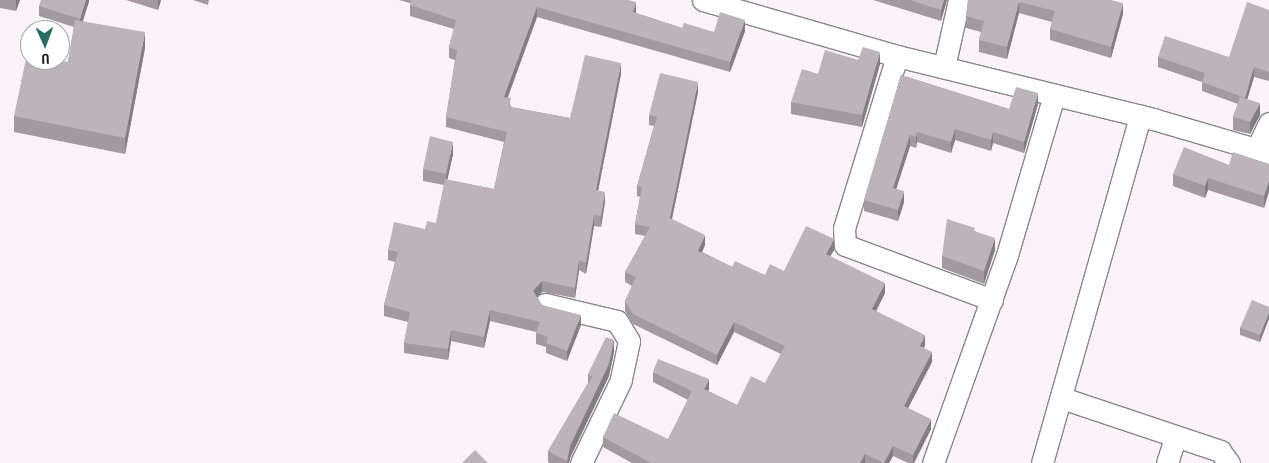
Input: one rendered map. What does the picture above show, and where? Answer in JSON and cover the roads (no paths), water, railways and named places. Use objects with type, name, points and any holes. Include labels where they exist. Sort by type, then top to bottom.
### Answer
[{"type":"street","points":[[703,0],[757,7],[897,56],[1140,116],[1263,151],[1269,123]]},
{"type":"street","points":[[944,67],[959,0]]},
{"type":"street","points":[[897,56],[844,228],[844,242],[853,250],[992,300]]},
{"type":"street","points":[[933,463],[992,300],[1054,95]]},
{"type":"street","points":[[1042,463],[1062,398],[1140,116]]},
{"type":"street","points":[[545,304],[617,321],[629,341],[621,380],[581,463]]},
{"type":"street","points":[[1062,398],[1175,438],[1220,451],[1229,463]]},
{"type":"street","points":[[1167,463],[1175,438]]}]
